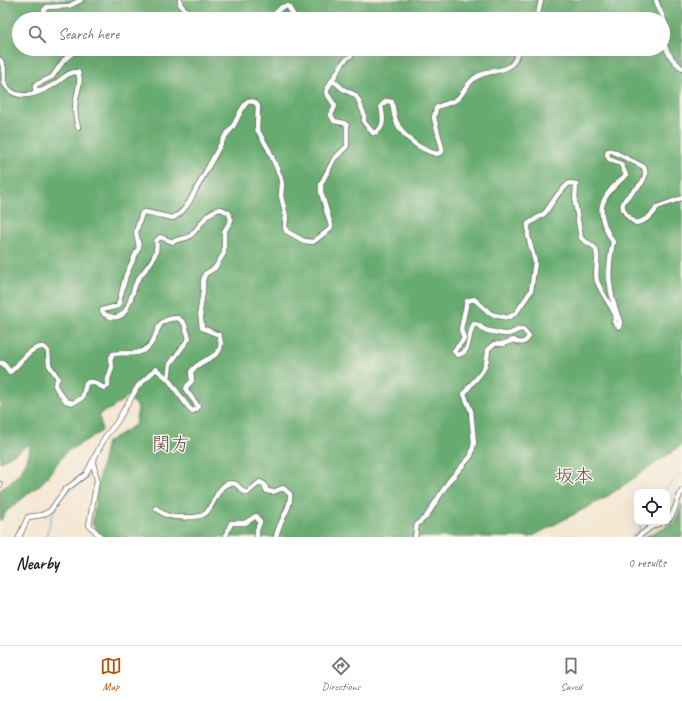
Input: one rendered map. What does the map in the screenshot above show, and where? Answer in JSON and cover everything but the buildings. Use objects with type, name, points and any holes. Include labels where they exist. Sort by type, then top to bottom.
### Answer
[{"type":"street","points":[[44,12],[47,7],[69,6],[81,0]]},
{"type":"street","points":[[180,0],[180,4],[187,12]]},
{"type":"street","points":[[538,12],[541,0]]},
{"type":"street","points":[[656,0],[660,12]]},
{"type":"street","points":[[276,12],[282,6],[288,6],[292,12]]},
{"type":"street","points":[[670,55],[673,62],[682,68]]},
{"type":"street","points":[[40,91],[35,89],[35,85],[52,78],[64,60],[69,56]]},
{"type":"street","points":[[19,537],[28,517],[42,515],[50,511],[65,490],[83,477],[93,463],[105,437],[117,422],[138,386],[156,369],[168,379],[190,408],[193,410],[197,409],[198,406],[186,390],[187,386],[192,381],[190,372],[201,362],[215,355],[221,349],[222,344],[218,335],[202,328],[200,311],[203,281],[206,274],[215,268],[224,253],[224,232],[229,225],[231,217],[226,210],[217,210],[206,216],[187,238],[178,239],[173,242],[160,237],[156,241],[155,256],[136,284],[128,308],[120,316],[108,316],[104,314],[102,310],[118,306],[126,275],[139,247],[136,232],[140,215],[145,212],[173,218],[186,207],[191,201],[199,183],[209,169],[222,140],[233,127],[239,111],[250,101],[258,106],[257,129],[269,150],[280,176],[282,184],[281,196],[286,216],[284,226],[286,231],[310,242],[317,241],[330,229],[331,226],[321,192],[321,184],[334,159],[347,146],[347,125],[334,121],[330,115],[335,106],[326,92],[344,61],[350,56]]},
{"type":"street","points":[[331,82],[335,82],[343,89],[355,95],[361,106],[364,122],[373,133],[382,126],[381,106],[389,100],[392,102],[399,126],[409,139],[423,149],[436,154],[442,152],[434,118],[436,108],[455,101],[469,83],[477,76],[502,71],[511,66],[515,56]]},
{"type":"street","points":[[0,60],[5,69],[3,81],[6,86],[12,92],[26,96],[53,86],[69,74],[78,72],[81,84],[77,94],[75,110],[78,127]]},
{"type":"street","points":[[415,537],[418,524],[426,518],[449,481],[471,456],[474,443],[472,411],[464,394],[474,378],[483,373],[488,362],[488,349],[494,344],[502,344],[514,340],[520,343],[524,342],[529,336],[523,329],[518,329],[512,333],[506,334],[484,329],[478,324],[474,324],[471,328],[468,346],[464,353],[457,355],[454,351],[464,339],[461,329],[467,301],[474,299],[491,314],[508,318],[516,313],[531,291],[535,262],[528,236],[528,224],[546,213],[558,194],[569,183],[576,184],[575,202],[582,238],[595,248],[597,281],[605,295],[607,303],[616,316],[614,322],[619,327],[620,322],[609,289],[611,252],[614,242],[604,226],[602,204],[607,192],[626,175],[621,164],[609,159],[607,154],[608,151],[612,151],[644,167],[646,173],[645,180],[623,201],[622,206],[636,223],[648,218],[654,213],[657,207],[682,198]]},
{"type":"street","points":[[0,362],[3,363],[10,372],[28,354],[40,346],[44,346],[48,350],[49,365],[58,378],[55,385],[56,390],[62,393],[66,401],[73,403],[82,398],[88,382],[93,382],[104,388],[108,386],[108,379],[112,367],[110,360],[113,354],[133,353],[147,348],[162,321],[166,318],[178,318],[184,323],[189,338],[170,364],[168,379]]},
{"type":"street","points":[[93,463],[97,480],[89,525],[101,537]]},
{"type":"street","points":[[156,508],[161,513],[171,516],[201,516],[206,513],[222,486],[228,483],[236,484],[247,493],[260,482],[264,484],[267,491],[270,492],[283,488],[290,494],[290,500],[278,527],[276,537]]},
{"type":"street","points":[[670,517],[682,491]]},
{"type":"street","points":[[225,537],[230,523],[245,523],[256,516],[260,522],[257,530],[257,537]]},
{"type":"street","points":[[638,537],[656,525]]},
{"type":"green space","points":[[0,0],[682,0],[682,445],[605,498],[531,537],[103,537],[92,524],[99,478],[107,442],[135,425],[138,408],[128,396],[112,408],[99,414],[102,431],[66,452],[43,482],[7,511],[0,521],[0,490],[17,476],[25,465],[30,444],[0,462]]},
{"type":"green space","points":[[682,504],[682,537],[645,537],[670,525],[675,522]]},
{"type":"waterway","points":[[64,495],[85,478],[91,470]]},
{"type":"waterway","points":[[665,489],[682,473]]},
{"type":"waterway","points":[[418,520],[426,511],[434,493]]},
{"type":"waterway","points":[[46,537],[52,515],[60,501]]},
{"type":"waterway","points":[[413,536],[415,524]]},
{"type":"waterway","points":[[630,537],[640,529],[640,525]]},
{"type":"district","name":"関方","points":[[171,444]]},
{"type":"district","name":"坂本","points":[[574,476]]}]
